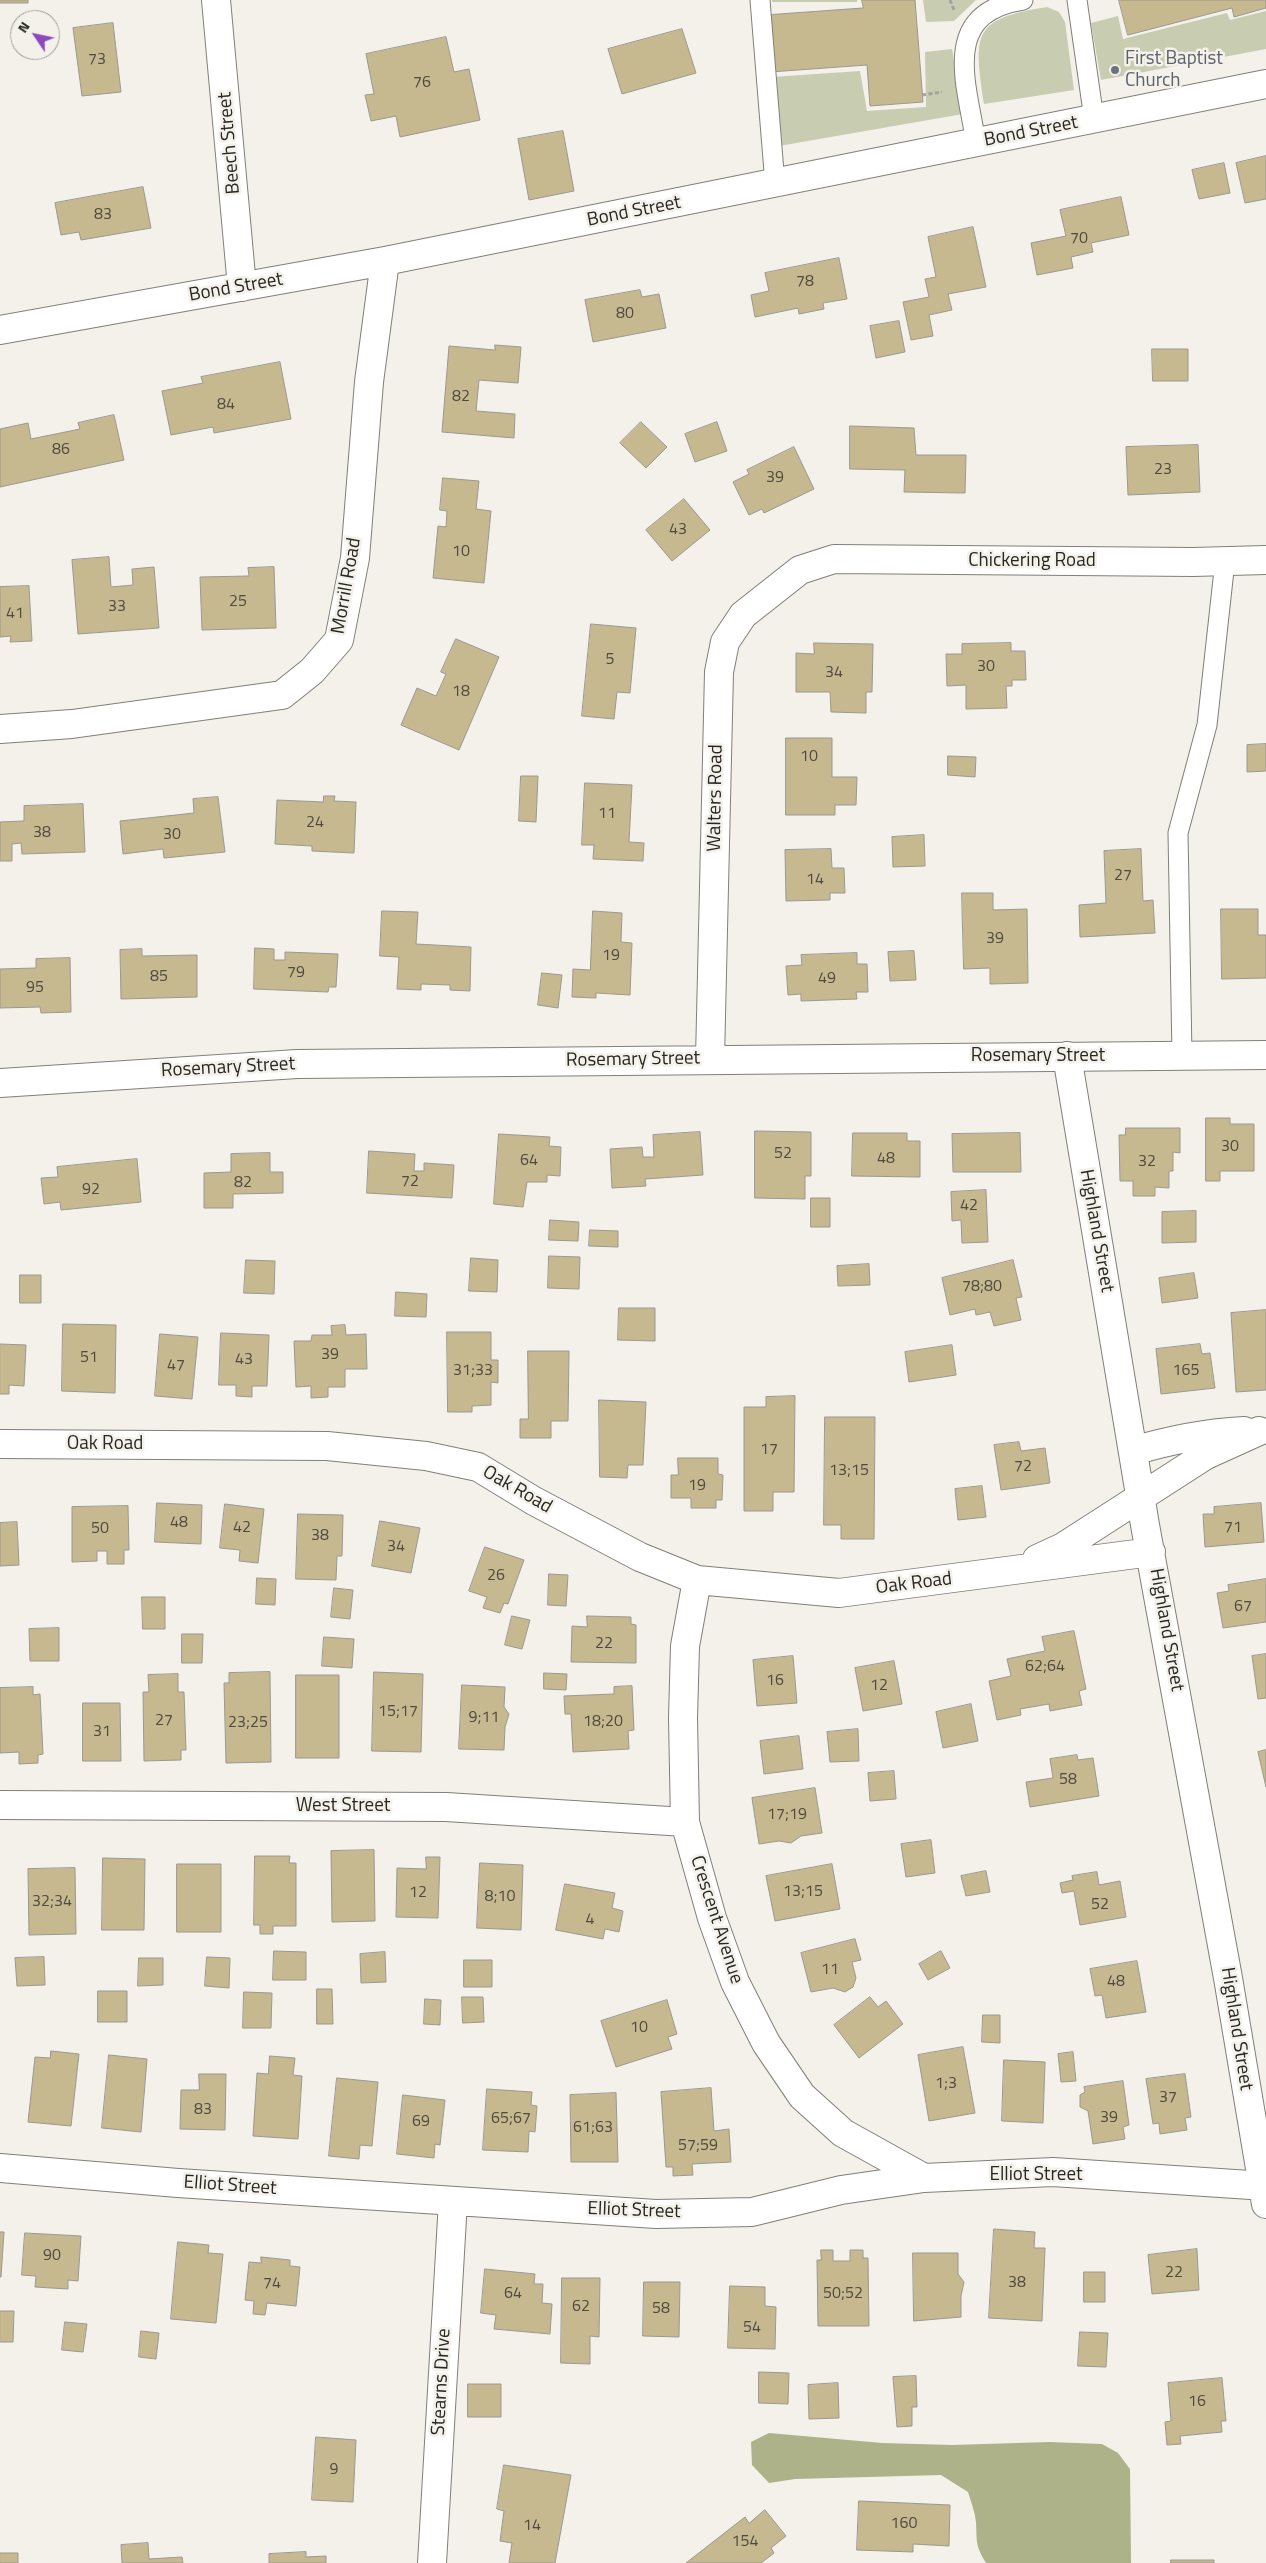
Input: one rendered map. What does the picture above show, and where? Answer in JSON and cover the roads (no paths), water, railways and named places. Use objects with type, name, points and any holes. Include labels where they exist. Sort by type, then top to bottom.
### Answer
[{"type":"street","name":"Beech Street","points":[[216,0],[242,287]]},
{"type":"street","name":"Bond Street","points":[[0,330],[385,261],[1266,84]]},
{"type":"street","name":"Morrill Road","points":[[0,729],[72,724],[282,695],[312,671],[339,640],[355,558],[369,382],[385,261]]},
{"type":"street","name":"Chickering Road","points":[[800,570],[834,559],[1266,560]]},
{"type":"street","name":"Walters Road","points":[[710,1059],[718,672],[725,642],[744,615],[800,570]]},
{"type":"street","name":"Rosemary Street","points":[[0,1083],[297,1064],[1266,1055]]},
{"type":"street","name":"Highland Street","points":[[1067,1056],[1133,1451],[1226,1968],[1264,2192]]},
{"type":"street","points":[[1133,1451],[1212,1432],[1262,1431]]},
{"type":"street","name":"Oak Road","points":[[1018,1568],[1063,1547],[1206,1455],[1262,1431]]},
{"type":"street","name":"Oak Road","points":[[0,1444],[327,1446],[426,1456],[478,1467],[534,1501],[640,1557],[697,1580],[839,1594],[937,1582],[1018,1568],[1151,1552]]},
{"type":"street","name":"Crescent Avenue","points":[[697,1580],[685,1646],[683,1718],[685,1822],[712,1918],[735,1982],[771,2050],[802,2096],[843,2133],[924,2178]]},
{"type":"street","name":"West Street","points":[[0,1805],[446,1807],[685,1822]]},
{"type":"street","name":"Elliot Street","points":[[0,2168],[656,2214],[752,2212],[841,2190],[924,2178],[1053,2172],[1264,2192]]},
{"type":"street","name":"Stearns Drive","points":[[432,2563],[453,2201]]},
{"type":"lane","points":[[760,0],[775,184]]},
{"type":"lane","points":[[976,143],[963,62],[964,45],[974,25],[992,9],[1010,2],[1023,0]]},
{"type":"lane","points":[[1077,0],[1094,119]]},
{"type":"lane","points":[[1182,1055],[1178,833],[1207,725],[1225,561]]},
{"type":"place","name":"First Baptist Church","points":[[1115,70]]}]
